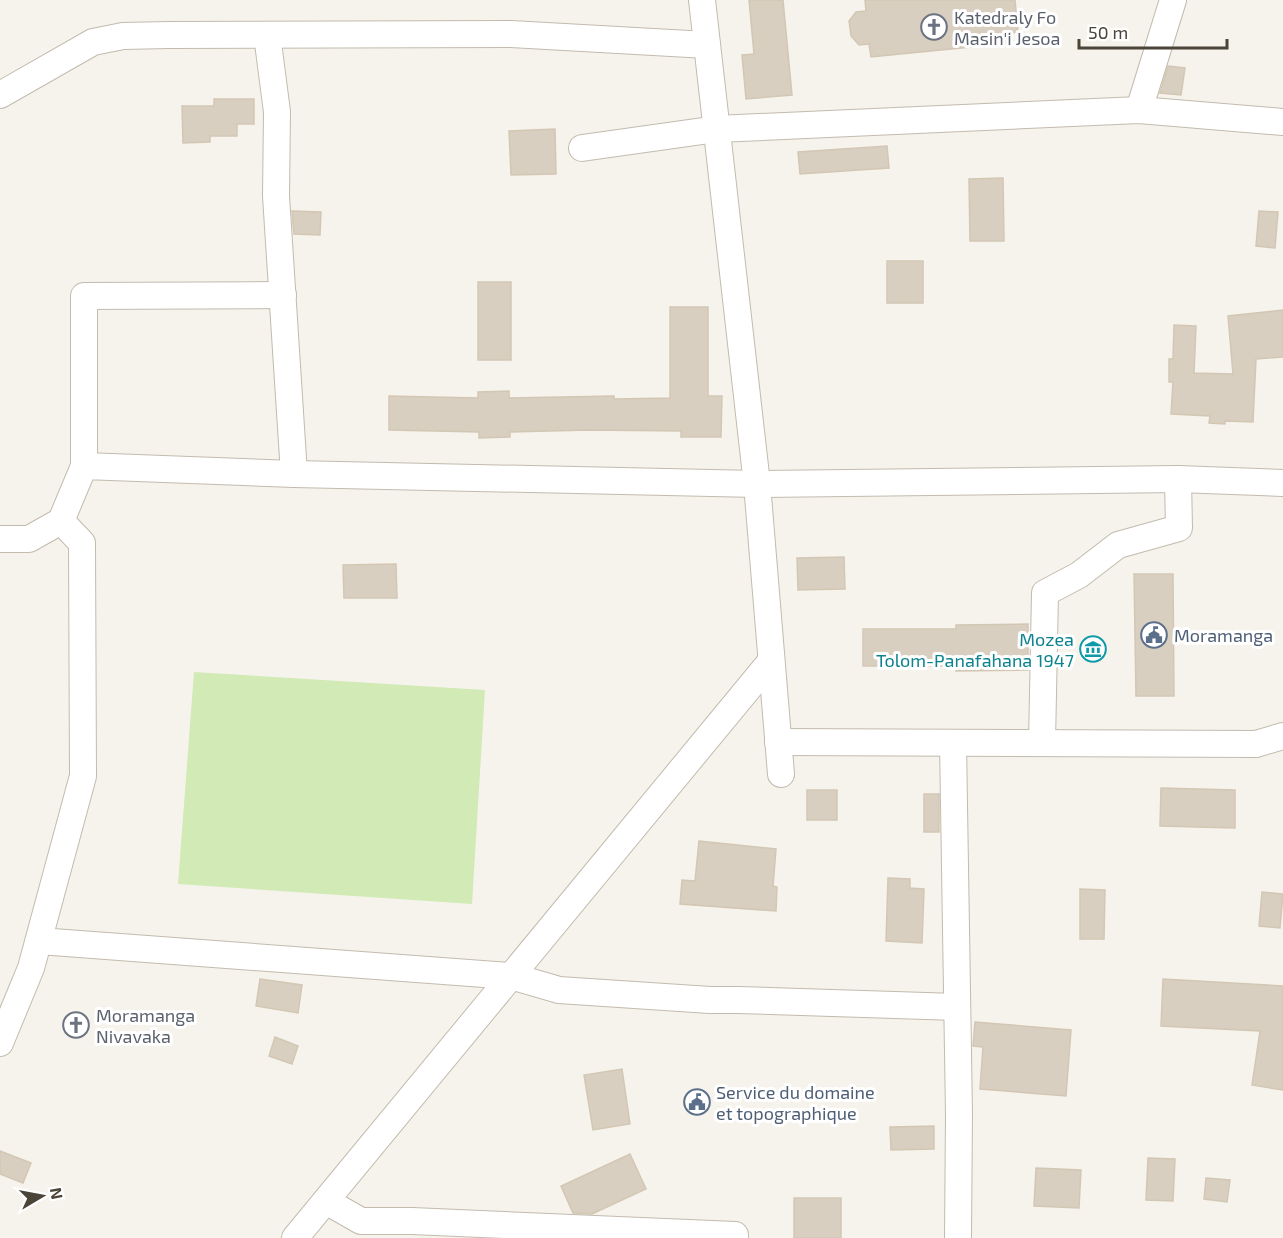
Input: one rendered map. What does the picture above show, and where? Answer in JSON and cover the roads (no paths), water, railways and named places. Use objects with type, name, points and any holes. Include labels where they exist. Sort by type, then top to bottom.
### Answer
[{"type":"street","points":[[702,0],[757,484],[781,774]]},
{"type":"street","points":[[1139,110],[1173,0]]},
{"type":"street","points":[[0,95],[93,42],[123,36],[512,34],[707,45]]},
{"type":"street","points":[[267,35],[277,112],[276,196],[294,474]]},
{"type":"street","points":[[582,148],[717,129],[1139,110],[1283,122]]},
{"type":"street","points":[[0,539],[29,539],[61,521],[84,466],[84,296],[283,295]]},
{"type":"street","points":[[84,466],[294,474],[757,484],[1178,479],[1283,483]]},
{"type":"street","points":[[1042,743],[1045,593],[1079,575],[1118,545],[1179,528],[1178,479]]},
{"type":"street","points":[[0,1043],[11,993],[32,968],[83,776],[82,543],[61,521]]},
{"type":"street","points":[[295,1238],[771,661]]},
{"type":"street","points":[[778,742],[1257,744],[1283,736]]},
{"type":"street","points":[[953,743],[958,1238]]},
{"type":"street","points":[[39,941],[511,976],[559,990],[710,1000],[957,1007]]},
{"type":"street","points":[[326,1201],[361,1221],[424,1221],[735,1235],[735,1238]]},
{"type":"place","name":"Katedraly Fo Masin'i Jesoa","points":[[934,27]]},
{"type":"place","name":"Moramanga","points":[[1154,635]]},
{"type":"place","name":"Mozea Tolom-Panafahana 1947","points":[[1093,649]]},
{"type":"place","name":"Moramanga Nivavaka","points":[[76,1025]]},
{"type":"place","name":"Service du domaine et topographique","points":[[697,1102]]}]
